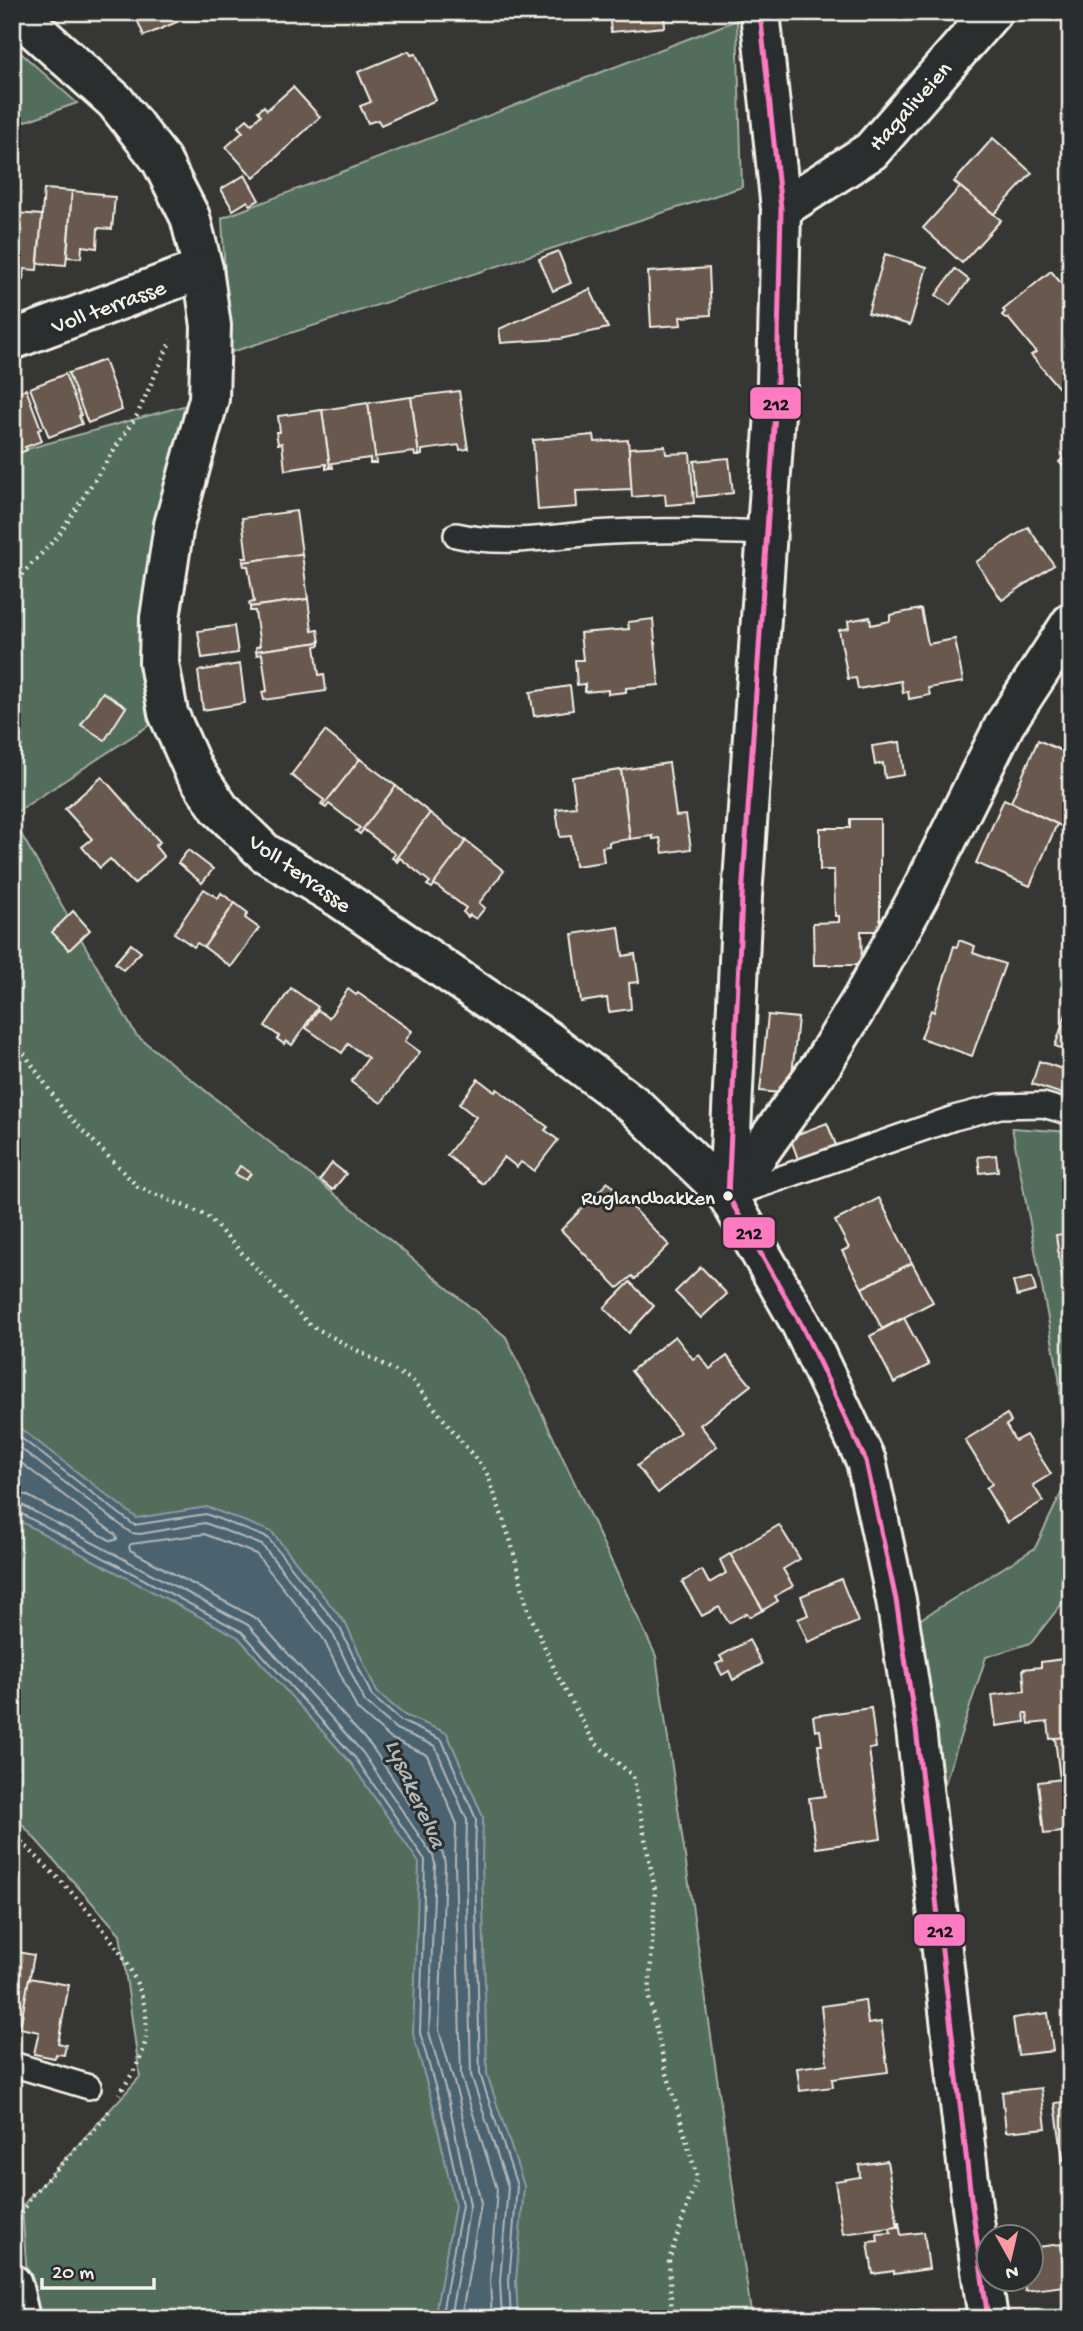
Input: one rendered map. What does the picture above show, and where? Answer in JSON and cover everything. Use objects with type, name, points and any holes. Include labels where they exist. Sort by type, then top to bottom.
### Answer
[{"type":"street","name":"Voll terrasse","points":[[15,12],[115,102],[161,160],[190,217],[203,269],[211,326],[209,399],[174,526],[159,618],[159,663],[168,713],[193,769],[220,809],[265,853],[341,899],[547,1040],[635,1106],[728,1196],[801,1324],[866,1461],[896,1600],[916,1729],[970,2192],[988,2319]]},
{"type":"street","points":[[728,1196],[742,897],[777,384],[781,209],[760,12]]},
{"type":"street","name":"Hagaliveien","points":[[781,209],[871,151],[992,12]]},
{"type":"street","name":"Voll terrasse","points":[[12,340],[203,269]]},
{"type":"street","points":[[728,1196],[821,1066],[848,1021],[922,890],[1005,724],[1071,622]]},
{"type":"street","points":[[12,2284],[20,2319]]},
{"type":"lane","points":[[456,535],[510,542],[597,533],[767,533]]},
{"type":"lane","points":[[728,1196],[954,1118],[1000,1107],[1043,1105],[1071,1113]]},
{"type":"lane","points":[[12,2064],[89,2087]]},
{"type":"path","points":[[12,585],[58,536],[137,415],[176,330]]},
{"type":"path","points":[[12,1036],[64,1111],[138,1187],[206,1215],[310,1325],[412,1380],[487,1473],[511,1542],[528,1609],[558,1677],[594,1742],[633,1776],[655,1890],[649,1998],[666,2070],[697,2177],[668,2260],[673,2319]]},
{"type":"path","points":[[12,1832],[108,1932],[137,1985],[145,2007],[147,2035],[141,2060],[103,2120],[32,2195],[12,2232]]},
{"type":"green space","points":[[737,20],[742,187],[229,353],[222,218]]},
{"type":"green space","points":[[12,45],[77,103],[12,126]]},
{"type":"green space","points":[[209,399],[174,525],[168,713],[12,815],[12,453]]},
{"type":"green space","points":[[12,818],[136,1035],[353,1209],[506,1337],[656,1656],[752,2319],[30,2319],[22,2206],[140,2077],[120,1934],[12,1813]]},
{"type":"green space","points":[[1012,1128],[1071,1132],[1071,1592],[1031,1643],[986,1657],[936,1811],[916,1622],[1035,1548],[1066,1483],[1059,1377]]},
{"type":"water","name":"Lysakerelva","points":[[12,1422],[137,1518],[207,1507],[272,1532],[346,1624],[377,1692],[404,1715],[447,1733],[483,1817],[487,2074],[524,2186],[516,2281],[518,2319],[434,2319],[455,2206],[433,2106],[413,2034],[419,1863],[351,1763],[238,1637],[12,1517]]},
{"type":"building","points":[[134,12],[173,12],[177,22],[144,36]]},
{"type":"building","points":[[533,12],[551,12],[552,16],[534,17]]},
{"type":"building","points":[[609,12],[664,12],[665,27],[611,32]]},
{"type":"building","points":[[409,51],[411,55],[416,54],[436,100],[381,125],[378,120],[368,123],[360,106],[371,102],[358,72]]},
{"type":"building","points":[[293,87],[320,117],[254,178],[226,147],[243,132],[238,127],[247,119],[252,124],[261,115],[258,111],[264,106],[267,110]]},
{"type":"building","points":[[993,138],[1032,173],[994,214],[954,182]]},
{"type":"building","points":[[245,175],[259,200],[250,205],[248,201],[233,210],[221,189]]},
{"type":"building","points":[[960,187],[1001,220],[962,263],[923,228]]},
{"type":"building","points":[[44,189],[72,191],[66,265],[38,263]]},
{"type":"building","points":[[72,191],[115,197],[112,229],[98,228],[97,248],[82,246],[81,258],[67,257]]},
{"type":"building","points":[[12,212],[15,213],[12,247]]},
{"type":"building","points":[[15,213],[42,215],[37,270],[24,269],[23,280],[12,279]]},
{"type":"building","points":[[558,251],[571,283],[553,291],[539,259]]},
{"type":"building","points":[[885,254],[927,267],[910,325],[868,313]]},
{"type":"building","points":[[709,268],[711,315],[680,317],[681,325],[651,327],[648,272]]},
{"type":"building","points":[[955,269],[969,280],[950,305],[936,295]]},
{"type":"building","points":[[1051,271],[1069,293],[1067,295],[1070,299],[1066,302],[1071,309],[1071,397],[1068,399],[1031,355],[1036,352],[1008,318],[1002,315],[1005,312],[1003,310]]},
{"type":"building","points":[[590,289],[608,328],[560,339],[501,343],[499,329]]},
{"type":"building","points":[[104,360],[122,410],[88,423],[68,373]]},
{"type":"building","points":[[65,374],[82,424],[49,437],[30,388]]},
{"type":"building","points":[[26,389],[41,429],[38,430],[42,441],[25,447],[27,450],[12,456],[12,394]]},
{"type":"building","points":[[459,391],[468,449],[460,450],[459,445],[422,450],[422,455],[419,456],[411,397]]},
{"type":"building","points":[[411,397],[419,456],[415,456],[414,452],[375,457],[368,403]]},
{"type":"building","points":[[368,403],[376,463],[370,463],[370,458],[332,463],[333,468],[330,468],[322,410]]},
{"type":"building","points":[[322,410],[330,468],[326,469],[326,464],[285,470],[282,443],[278,444],[276,432],[280,432],[278,416]]},
{"type":"building","points":[[594,435],[595,442],[628,440],[632,489],[576,491],[577,507],[538,510],[533,440]]},
{"type":"building","points":[[665,446],[666,454],[690,453],[694,503],[666,505],[665,494],[632,497],[629,448]]},
{"type":"building","points":[[1068,452],[1071,454],[1071,468],[1068,471],[1059,462]]},
{"type":"building","points":[[729,458],[733,493],[697,497],[694,461]]},
{"type":"building","points":[[296,511],[302,554],[243,562],[243,558],[247,558],[242,518]]},
{"type":"building","points":[[1028,527],[1054,565],[1002,600],[976,562]]},
{"type":"building","points":[[302,554],[308,599],[250,607],[249,603],[254,602],[248,566],[244,566],[243,562]]},
{"type":"building","points":[[308,599],[312,631],[318,630],[320,642],[256,651],[256,647],[260,646],[255,611],[250,611],[250,607]]},
{"type":"building","points":[[921,609],[928,644],[955,639],[963,682],[928,688],[930,695],[909,699],[908,691],[903,693],[901,681],[858,689],[856,678],[848,679],[839,630],[849,628],[848,621],[870,617],[871,625],[890,621],[890,615]]},
{"type":"building","points":[[653,619],[659,685],[626,688],[626,692],[608,694],[608,690],[585,692],[585,684],[577,685],[575,660],[583,660],[580,633],[629,629],[628,622]]},
{"type":"building","points":[[234,626],[238,653],[202,658],[198,631]]},
{"type":"building","points":[[320,642],[320,645],[315,646],[319,675],[324,674],[326,691],[264,700],[262,692],[267,691],[262,654],[257,655],[256,651]]},
{"type":"building","points":[[240,664],[245,703],[203,710],[198,671]]},
{"type":"building","points":[[570,686],[573,710],[534,716],[530,692]]},
{"type":"building","points":[[103,692],[126,707],[105,740],[81,725]]},
{"type":"building","points":[[325,731],[360,759],[323,806],[321,804],[324,800],[291,775]]},
{"type":"building","points":[[1038,740],[1071,755],[1071,809],[1063,827],[1011,802]]},
{"type":"building","points":[[900,742],[904,775],[885,778],[883,763],[875,765],[872,746]]},
{"type":"building","points":[[360,759],[396,786],[360,834],[356,831],[360,828],[329,804],[326,808],[323,806]]},
{"type":"building","points":[[669,763],[676,816],[686,815],[691,849],[663,853],[660,838],[653,839],[653,836],[630,839],[621,770]]},
{"type":"building","points":[[621,770],[630,839],[609,842],[609,846],[602,847],[604,862],[575,866],[571,836],[560,837],[556,809],[576,807],[572,777]]},
{"type":"building","points":[[102,777],[160,842],[155,846],[164,857],[134,884],[110,859],[100,868],[82,847],[92,839],[65,809]]},
{"type":"building","points":[[396,786],[430,813],[395,860],[392,858],[395,854],[363,829]]},
{"type":"building","points":[[1004,799],[1057,824],[1030,886],[976,863]]},
{"type":"building","points":[[430,813],[466,841],[432,888],[427,885],[430,882],[400,858],[397,862],[395,860]]},
{"type":"building","points":[[850,819],[880,819],[880,931],[861,931],[862,965],[814,965],[813,923],[839,922],[839,916],[835,916],[834,870],[820,870],[820,828],[850,828]]},
{"type":"building","points":[[466,841],[504,871],[479,903],[485,908],[476,919],[470,915],[468,917],[463,912],[466,908],[434,884]]},
{"type":"building","points":[[188,850],[213,869],[202,883],[178,863]]},
{"type":"building","points":[[204,889],[218,898],[221,893],[235,903],[204,947],[197,943],[194,947],[174,933]]},
{"type":"building","points":[[235,903],[248,913],[245,918],[259,928],[231,967],[204,947]]},
{"type":"building","points":[[73,911],[90,930],[69,950],[52,932]]},
{"type":"building","points":[[619,927],[623,956],[635,954],[639,982],[629,983],[631,1009],[609,1012],[607,998],[581,1002],[572,934]]},
{"type":"building","points":[[959,940],[975,946],[973,953],[1005,964],[972,1056],[921,1038],[931,1010],[934,1012],[954,946],[957,947]]},
{"type":"building","points":[[131,944],[141,952],[123,970],[115,963]]},
{"type":"building","points":[[291,988],[318,1007],[292,1045],[286,1041],[284,1044],[277,1039],[279,1036],[265,1026]]},
{"type":"building","points":[[348,989],[356,995],[358,993],[412,1031],[405,1041],[420,1052],[381,1103],[351,1082],[368,1058],[348,1044],[342,1053],[306,1028],[318,1010],[329,1018]]},
{"type":"building","points":[[1071,1000],[1071,1052],[1055,1046]]},
{"type":"building","points":[[768,1015],[798,1018],[790,1094],[760,1091]]},
{"type":"building","points":[[1039,1061],[1071,1072],[1065,1095],[1032,1084]]},
{"type":"building","points":[[478,1079],[495,1092],[497,1089],[548,1127],[545,1130],[558,1140],[534,1171],[521,1162],[517,1167],[504,1157],[483,1184],[447,1155],[476,1117],[459,1104]]},
{"type":"building","points":[[827,1123],[836,1145],[798,1159],[790,1137]]},
{"type":"building","points":[[996,1155],[998,1171],[980,1173],[978,1157]]},
{"type":"building","points":[[332,1163],[346,1174],[333,1190],[320,1180]]},
{"type":"building","points":[[240,1166],[251,1173],[246,1180],[235,1174]]},
{"type":"building","points":[[608,1182],[669,1245],[635,1279],[632,1276],[618,1288],[561,1230]]},
{"type":"building","points":[[879,1198],[912,1263],[862,1288],[842,1251],[849,1248],[835,1221]]},
{"type":"building","points":[[1070,1230],[1071,1278],[1062,1279],[1056,1235],[1070,1233]]},
{"type":"building","points":[[912,1263],[933,1302],[882,1329],[862,1288]]},
{"type":"building","points":[[701,1267],[727,1294],[701,1318],[675,1292]]},
{"type":"building","points":[[1032,1277],[1036,1291],[1017,1296],[1013,1282]]},
{"type":"building","points":[[630,1282],[654,1306],[629,1333],[604,1308]]},
{"type":"building","points":[[904,1318],[929,1365],[894,1383],[870,1336]]},
{"type":"building","points":[[675,1336],[693,1359],[699,1355],[710,1369],[727,1356],[751,1385],[700,1425],[717,1446],[658,1493],[637,1466],[680,1432],[631,1371]]},
{"type":"building","points":[[1007,1414],[1011,1422],[1006,1425],[1015,1441],[1026,1435],[1051,1474],[1033,1485],[1043,1501],[1007,1523],[986,1488],[992,1484],[965,1440]]},
{"type":"building","points":[[779,1525],[800,1559],[783,1569],[793,1586],[775,1596],[778,1601],[763,1610],[730,1554]]},
{"type":"building","points":[[730,1554],[763,1610],[750,1617],[747,1613],[729,1623],[719,1607],[702,1616],[682,1582],[702,1570],[709,1583],[726,1573],[720,1560]]},
{"type":"building","points":[[841,1579],[858,1622],[808,1642],[798,1619],[808,1615],[801,1596]]},
{"type":"building","points":[[749,1640],[762,1664],[733,1680],[729,1671],[722,1675],[716,1664],[723,1661],[720,1656]]},
{"type":"building","points":[[1071,1658],[1071,1737],[1050,1739],[1048,1722],[1029,1724],[1027,1713],[1024,1713],[1025,1722],[996,1726],[992,1695],[1025,1691],[1023,1669],[1041,1667],[1041,1662]]},
{"type":"building","points":[[871,1708],[876,1748],[869,1749],[881,1839],[816,1848],[809,1798],[825,1796],[818,1745],[822,1745],[820,1730],[815,1731],[813,1716]]},
{"type":"building","points":[[1071,1737],[1071,1778],[1060,1780],[1055,1738]]},
{"type":"building","points":[[1071,1778],[1071,1831],[1044,1834],[1038,1782]]},
{"type":"building","points":[[12,1951],[34,1955],[20,2028],[12,2026]]},
{"type":"building","points":[[29,1978],[69,1985],[58,2043],[66,2045],[64,2055],[56,2054],[55,2058],[34,2054],[39,2032],[20,2028]]},
{"type":"building","points":[[865,2000],[868,2024],[881,2022],[888,2072],[832,2079],[833,2087],[800,2091],[797,2068],[827,2064],[821,2006]]},
{"type":"building","points":[[1048,2013],[1053,2051],[1018,2055],[1013,2018]]},
{"type":"building","points":[[1041,2088],[1046,2128],[1006,2132],[1002,2092]]},
{"type":"building","points":[[1071,2101],[1071,2159],[1063,2160],[1055,2103]]},
{"type":"building","points":[[887,2161],[898,2227],[843,2234],[835,2181],[860,2177],[859,2165]]},
{"type":"building","points":[[897,2222],[901,2235],[924,2232],[929,2269],[873,2274],[868,2242],[878,2241],[877,2234],[891,2233],[890,2228],[898,2227]]},
{"type":"building","points":[[1061,2244],[1065,2286],[1044,2289],[1044,2246]]},
{"type":"building","points":[[923,2309],[924,2319],[901,2319],[900,2312]]},
{"type":"transit line","name":"212","points":[[760,12],[781,209],[777,384],[742,897],[728,1196],[801,1324],[866,1461],[896,1600],[916,1729],[972,2206],[988,2319]]},
{"type":"place","name":"Ruglandbakken","points":[[728,1196]]}]
